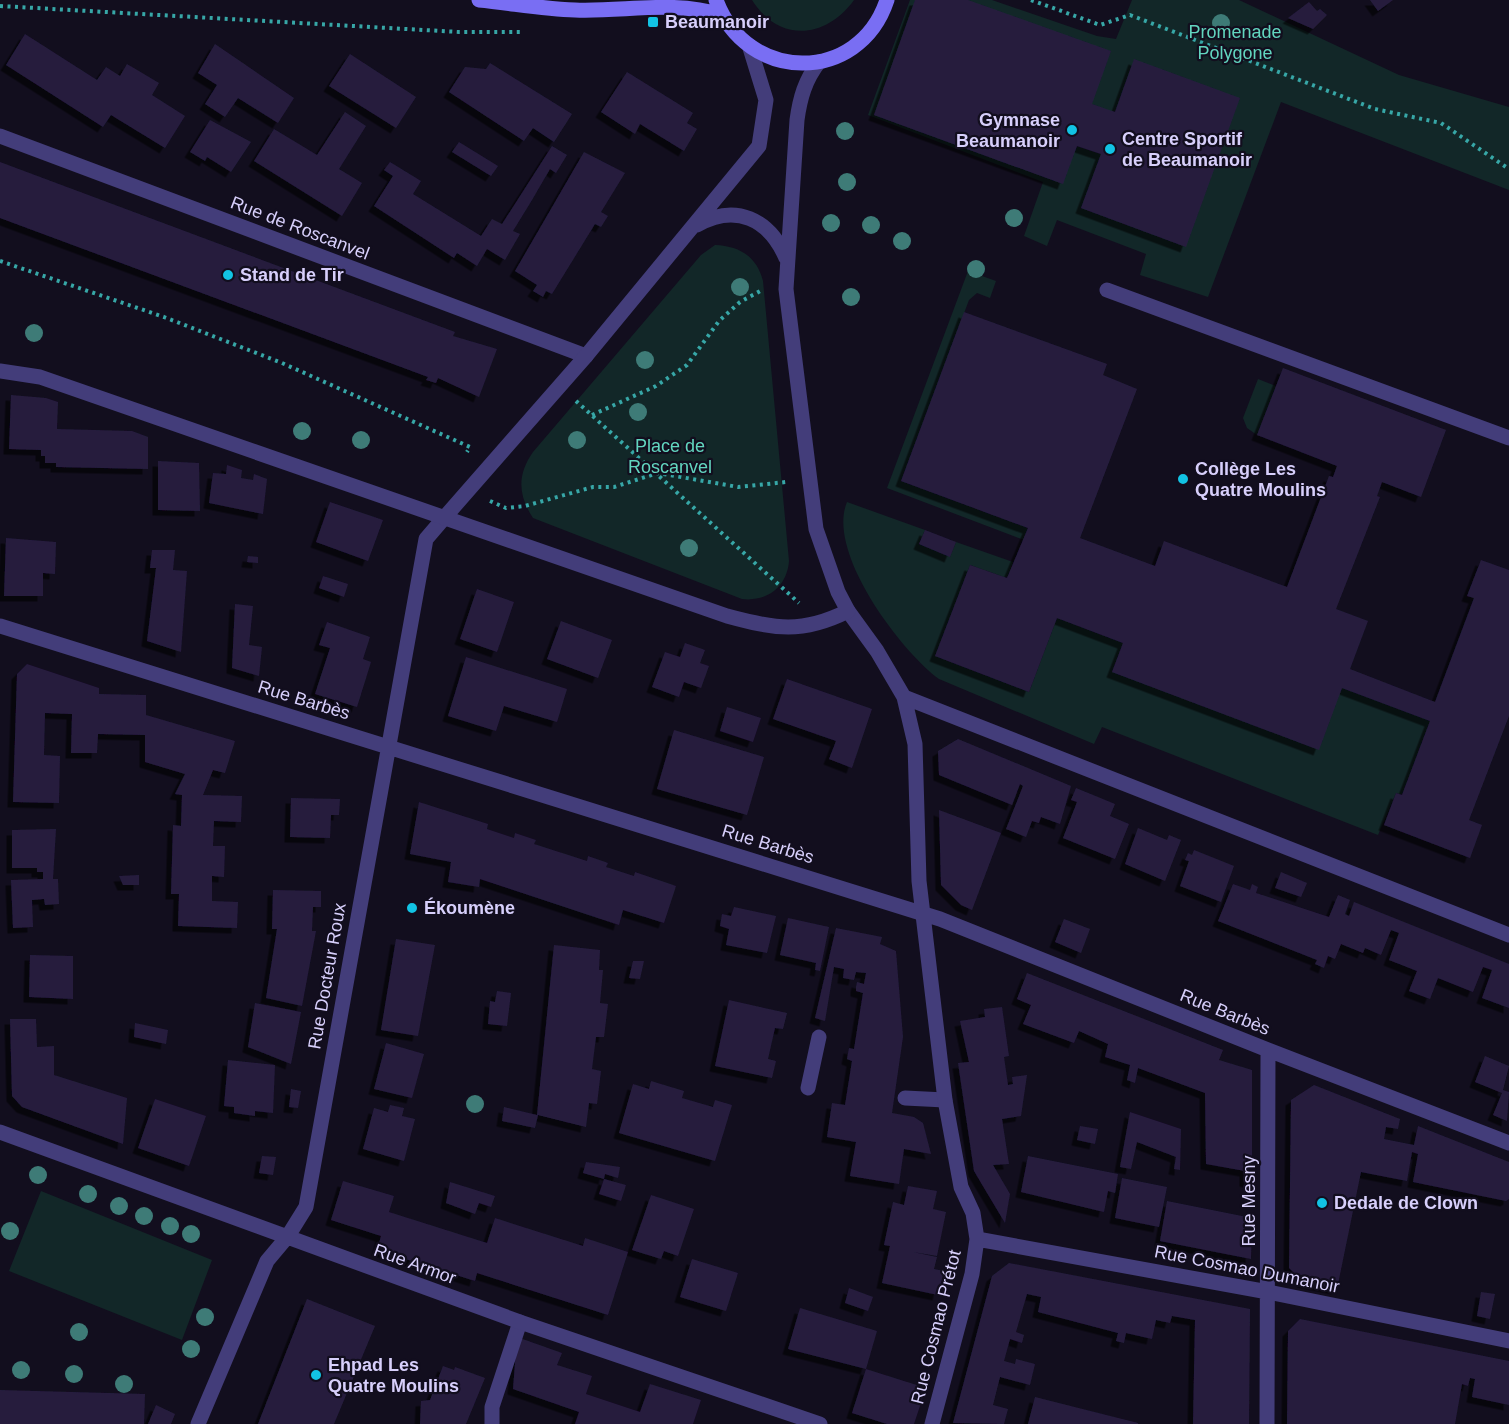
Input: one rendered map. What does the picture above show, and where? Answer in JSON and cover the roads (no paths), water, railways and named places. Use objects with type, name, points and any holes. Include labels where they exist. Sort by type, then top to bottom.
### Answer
[{"type":"main road","points":[[479,0],[574,10],[718,7],[734,33],[750,48],[772,59],[795,64],[819,62],[844,53],[866,37],[882,15],[887,0]]},
{"type":"street","points":[[444,518],[586,356],[759,146],[766,100],[750,48]]},
{"type":"street","points":[[0,371],[40,377],[727,616],[767,627],[822,624],[849,611],[838,592],[816,529],[786,289],[801,94],[809,75],[819,62]]},
{"type":"street","name":"Rue de Roscanvel","points":[[0,136],[586,356]]},
{"type":"street","points":[[680,241],[693,227],[710,218],[729,214],[749,218],[766,227],[779,242],[787,260]]},
{"type":"street","points":[[1107,290],[1509,438]]},
{"type":"street","name":"Rue Docteur Roux","points":[[198,1424],[267,1261],[288,1236],[306,1207],[426,539],[444,518]]},
{"type":"street","name":"Rue Cosmao Prétot","points":[[849,611],[877,651],[904,697],[915,744],[922,913],[945,1101],[961,1187],[973,1213],[977,1239],[972,1274],[932,1424]]},
{"type":"street","name":"Rue Barbès","points":[[0,626],[922,913],[1509,1143]]},
{"type":"street","points":[[904,697],[1509,935]]},
{"type":"street","points":[[808,1088],[819,1037]]},
{"type":"street","name":"Rue Mesny","points":[[1267,1424],[1268,1050]]},
{"type":"street","points":[[905,1098],[945,1101]]},
{"type":"street","name":"Rue Armor","points":[[0,1132],[520,1322],[820,1424]]},
{"type":"street","name":"Rue Cosmao Dumanoir","points":[[977,1239],[1268,1292],[1509,1341]]},
{"type":"street","points":[[492,1424],[492,1407],[520,1322]]},
{"type":"place","name":"Beaumanoir","points":[[653,22]]},
{"type":"place","name":"Gymnase Beaumanoir","points":[[1072,130]]},
{"type":"place","name":"Centre Sportif de Beaumanoir","points":[[1110,149]]},
{"type":"place","name":"Stand de Tir","points":[[228,275]]},
{"type":"place","name":"Collège Les Quatre Moulins","points":[[1183,479]]},
{"type":"place","name":"Ékoumène","points":[[412,908]]},
{"type":"place","name":"Dedale de Clown","points":[[1322,1203]]},
{"type":"place","name":"Ehpad Les Quatre Moulins","points":[[316,1375]]},
{"type":"park label","name":"Promenade Polygone","points":[[1235,42]]},
{"type":"park label","name":"Place de Roscanvel","points":[[670,456]]}]
